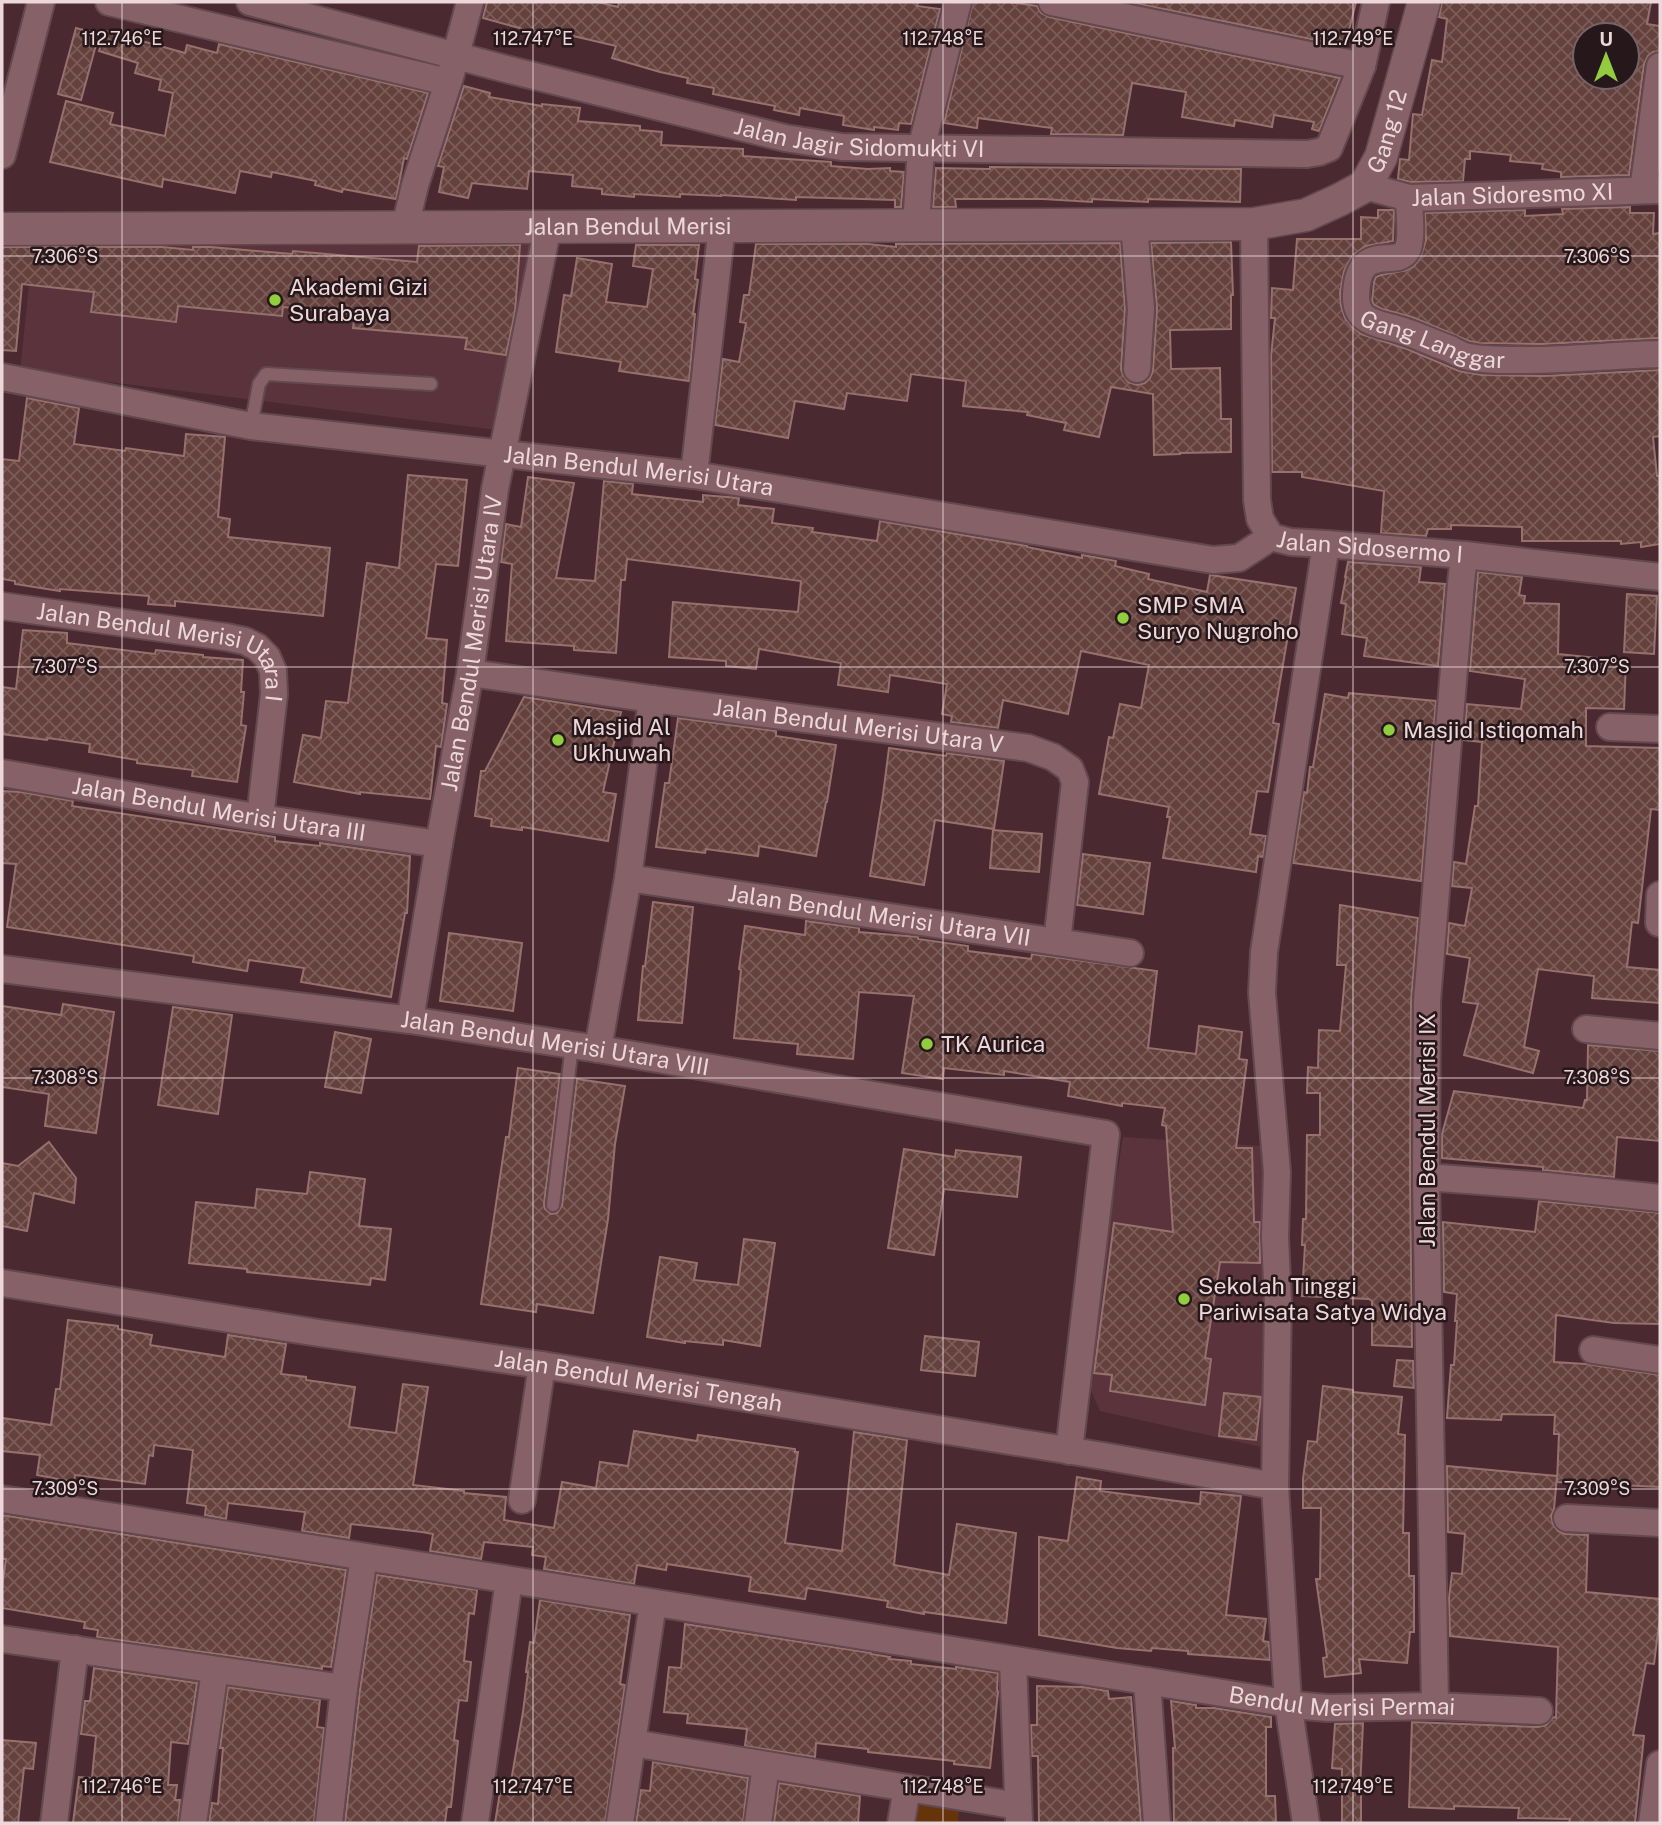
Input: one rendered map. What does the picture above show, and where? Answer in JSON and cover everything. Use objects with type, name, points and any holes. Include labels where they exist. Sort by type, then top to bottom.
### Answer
[{"type":"street","points":[[2,155],[41,2]]},
{"type":"street","points":[[109,2],[452,69]]},
{"type":"street","name":"Jalan Jagir Sidomukti VI","points":[[250,2],[452,69],[514,71],[785,138],[920,161],[1319,152],[1329,148],[1362,66],[1376,2]]},
{"type":"street","points":[[405,227],[415,184],[452,69],[470,2]]},
{"type":"street","points":[[916,225],[920,161],[958,2]]},
{"type":"street","points":[[1052,2],[1362,66]]},
{"type":"street","name":"Gang 12","points":[[1254,224],[1306,215],[1365,186],[1381,157],[1424,2]]},
{"type":"street","points":[[1652,190],[1660,66]]},
{"type":"street","name":"Jalan Sidoresmo XI","points":[[1365,186],[1409,198],[1652,190]]},
{"type":"street","name":"Gang Langgar","points":[[1409,198],[1409,246],[1406,254],[1400,258],[1378,258],[1371,261],[1358,275],[1355,297],[1360,314],[1367,321],[1402,330],[1465,356],[1487,360],[1660,354]]},
{"type":"street","points":[[1134,224],[1141,309],[1138,369]]},
{"type":"street","name":"Jalan Bendul Merisi","points":[[2,229],[1254,224]]},
{"type":"street","name":"Jalan Sidosermo I","points":[[1254,224],[1257,500],[1260,519],[1271,537],[1290,542],[1465,555],[1660,577]]},
{"type":"street","name":"Jalan Bendul Merisi Utara IV","points":[[410,1020],[470,673],[493,497],[548,226]]},
{"type":"street","points":[[694,475],[722,226]]},
{"type":"street","name":"Jalan Bendul Merisi Utara","points":[[2,377],[251,426],[694,475],[1213,560],[1239,558],[1271,537]]},
{"type":"street","points":[[1306,1823],[1308,1706],[1275,1486],[1277,1172],[1262,993],[1264,952],[1326,544]]},
{"type":"street","name":"Jalan Bendul Merisi IX","points":[[1434,1706],[1426,1177],[1427,1001],[1465,555]]},
{"type":"street","name":"Jalan Bendul Merisi Utara I","points":[[2,606],[226,637],[257,647],[267,657],[274,671],[274,694],[260,818]]},
{"type":"street","name":"Jalan Bendul Merisi Utara V","points":[[470,673],[1028,748],[1053,757],[1070,769],[1075,782],[1057,942]]},
{"type":"street","points":[[585,1047],[628,878],[652,699]]},
{"type":"street","points":[[1610,727],[1660,729]]},
{"type":"street","name":"Jalan Bendul Merisi Utara III","points":[[2,773],[260,818],[439,844]]},
{"type":"street","name":"Jalan Bendul Merisi Utara VII","points":[[628,878],[1130,953]]},
{"type":"street","points":[[1659,923],[1660,895]]},
{"type":"street","name":"Jalan Bendul Merisi Utara VIII","points":[[2,969],[410,1020],[1106,1134],[1069,1451]]},
{"type":"street","points":[[1586,1029],[1660,1036]]},
{"type":"street","points":[[1426,1177],[1660,1198]]},
{"type":"street","name":"Jalan Bendul Merisi Tengah","points":[[2,1283],[319,1334],[542,1365],[1275,1486]]},
{"type":"street","points":[[1592,1350],[1660,1360]]},
{"type":"street","points":[[522,1500],[542,1365]]},
{"type":"street","name":"Bendul Merisi Permai","points":[[2,1499],[1308,1706],[1434,1706],[1539,1711]]},
{"type":"street","points":[[1567,1518],[1660,1523]]},
{"type":"street","points":[[328,1823],[344,1688],[364,1557]]},
{"type":"street","points":[[475,1823],[509,1580]]},
{"type":"street","points":[[620,1823],[653,1603]]},
{"type":"street","points":[[2,1639],[344,1688]]},
{"type":"street","points":[[54,1823],[75,1649]]},
{"type":"street","points":[[632,1743],[907,1787],[1019,1814],[1013,1660]]},
{"type":"street","points":[[193,1823],[215,1670]]},
{"type":"street","points":[[1147,1681],[1157,1823]]},
{"type":"street","points":[[1652,1823],[1660,1764]]},
{"type":"street","points":[[758,1823],[766,1765]]},
{"type":"street","points":[[901,1823],[907,1787]]},
{"type":"lane","points":[[251,426],[260,384],[266,374],[431,384]]},
{"type":"lane","points":[[553,1205],[585,1047]]},
{"type":"shaded area","name":"Akademi Gizi Surabaya","points":[[535,226],[497,430],[20,371],[35,228]]},
{"type":"shaded area","name":"Sekolah Tinggi Pariwisata Satya Widya","points":[[1123,1137],[1262,1146],[1279,1451],[1100,1411],[1085,1377]]},
{"type":"shaded area","points":[[913,1805],[959,1807],[958,1823],[913,1823]]},
{"type":"building","points":[[487,2],[597,2],[618,7],[619,2],[918,2],[917,6],[940,9],[911,124],[899,123],[898,130],[874,127],[874,130],[843,125],[844,116],[800,108],[799,115],[774,110],[775,106],[713,94],[714,88],[687,83],[688,78],[612,58],[616,46],[543,29],[541,34],[483,18]]},
{"type":"building","points":[[973,2],[1010,2],[1037,6],[1041,13],[1049,17],[1340,78],[1319,131],[1312,129],[1314,122],[1274,115],[1272,127],[1235,120],[1234,126],[1182,117],[1186,92],[1132,83],[1123,135],[1051,134],[1052,128],[978,118],[977,128],[944,123]]},
{"type":"building","points":[[1129,2],[1356,2],[1345,46]]},
{"type":"building","points":[[1442,2],[1651,2],[1647,24],[1660,26],[1660,51],[1648,56],[1641,86],[1641,21],[1571,21],[1571,91],[1640,91],[1629,175],[1561,177],[1561,172],[1542,169],[1543,164],[1510,161],[1511,155],[1470,151],[1470,159],[1465,159],[1463,181],[1411,182],[1398,179],[1400,159],[1409,160],[1413,114],[1422,115],[1432,60],[1442,62],[1447,19],[1439,17]]},
{"type":"building","points":[[76,28],[99,34],[81,100],[58,94]]},
{"type":"building","points":[[106,31],[185,53],[187,45],[217,53],[219,44],[428,93],[407,159],[404,158],[396,199],[343,189],[342,192],[315,185],[316,181],[272,172],[271,177],[240,171],[235,193],[163,179],[162,187],[50,162],[66,101],[113,113],[110,124],[165,136],[173,93],[159,90],[161,80],[135,73],[138,63],[99,51]]},
{"type":"building","points":[[464,86],[490,93],[489,97],[542,106],[580,108],[578,121],[640,126],[640,130],[662,132],[661,145],[743,149],[743,156],[831,162],[831,166],[890,168],[890,171],[904,172],[901,207],[895,207],[895,200],[796,197],[796,200],[680,194],[680,197],[634,194],[634,197],[602,194],[602,189],[572,186],[573,175],[529,171],[527,189],[472,183],[468,198],[439,192],[444,167],[438,166]]},
{"type":"building","points":[[936,168],[1241,169],[1240,202],[955,199],[956,207],[933,207]]},
{"type":"building","points":[[1630,207],[1630,213],[1654,213],[1653,234],[1660,233],[1659,338],[1543,344],[1479,343],[1412,317],[1382,309],[1372,301],[1376,277],[1407,270],[1414,266],[1421,256],[1426,240],[1425,213],[1525,210],[1525,216],[1563,214],[1562,209]]},
{"type":"building","points":[[1378,210],[1394,210],[1393,241],[1366,246],[1353,255],[1344,271],[1340,293],[1345,318],[1361,334],[1407,349],[1459,371],[1482,375],[1544,376],[1660,370],[1660,436],[1653,437],[1657,476],[1660,476],[1660,544],[1641,547],[1641,542],[1621,544],[1621,541],[1522,541],[1522,527],[1451,525],[1451,529],[1428,529],[1426,536],[1381,533],[1384,491],[1302,477],[1302,472],[1272,472],[1271,356],[1275,318],[1271,318],[1272,288],[1293,290],[1297,239],[1361,239],[1361,217],[1378,218]]},
{"type":"building","points":[[1231,242],[1231,329],[1170,330],[1171,369],[1220,368],[1221,419],[1231,419],[1231,452],[1154,455],[1153,394],[1111,387],[1099,437],[1064,430],[1066,423],[1027,415],[1028,412],[963,406],[966,381],[911,374],[907,401],[847,393],[844,409],[795,401],[788,438],[715,425],[723,359],[739,362],[746,323],[740,322],[744,295],[749,295],[756,244],[868,244],[896,247],[896,244],[1120,243],[1125,309],[1121,369],[1128,382],[1137,385],[1145,383],[1153,370],[1157,308],[1151,243]]},
{"type":"building","points":[[520,245],[515,312],[506,355],[465,349],[467,338],[353,328],[355,314],[283,307],[282,316],[178,306],[176,322],[91,312],[94,292],[22,284],[16,351],[2,350],[2,247],[162,247],[193,250],[193,247],[211,247],[417,262],[419,246]]},
{"type":"building","points":[[636,245],[699,245],[689,381],[619,371],[621,362],[556,352],[564,295],[571,296],[577,258],[612,264],[606,302],[647,307],[653,269],[633,266]]},
{"type":"building","points":[[27,398],[79,408],[74,444],[184,456],[186,434],[225,437],[218,517],[230,519],[228,537],[330,548],[323,616],[175,601],[175,606],[148,604],[149,596],[60,591],[15,584],[15,581],[2,579],[2,459],[19,461]]},
{"type":"building","points":[[408,475],[467,480],[458,566],[436,564],[426,638],[447,640],[442,703],[447,704],[441,747],[436,746],[430,799],[360,794],[294,782],[303,735],[321,738],[326,701],[348,703],[367,563],[399,568]]},
{"type":"building","points":[[528,477],[574,483],[556,578],[595,581],[604,481],[633,484],[632,494],[703,502],[703,495],[739,498],[738,505],[774,509],[772,523],[813,528],[812,532],[877,541],[880,521],[1082,558],[1082,555],[1116,561],[1115,566],[1149,574],[1148,579],[1207,592],[1210,575],[1296,588],[1273,723],[1279,724],[1268,792],[1257,791],[1250,834],[1266,836],[1263,857],[1258,856],[1256,872],[1163,858],[1170,817],[1167,817],[1169,807],[1099,794],[1109,737],[1113,738],[1120,704],[1141,708],[1149,665],[1081,651],[1068,714],[1003,700],[998,728],[951,722],[952,716],[942,714],[947,684],[890,675],[888,692],[838,685],[841,663],[759,649],[756,669],[726,666],[726,661],[669,657],[673,602],[798,612],[801,581],[627,559],[625,580],[621,580],[616,653],[574,650],[574,646],[506,641],[512,564],[501,562],[506,524],[521,527]]},
{"type":"building","points":[[1348,562],[1421,567],[1419,582],[1445,584],[1438,666],[1364,656],[1367,638],[1342,634],[1346,604],[1341,603]]},
{"type":"building","points":[[1478,572],[1522,577],[1519,595],[1525,596],[1524,603],[1559,604],[1558,654],[1626,661],[1624,709],[1586,708],[1586,746],[1660,748],[1660,810],[1651,809],[1638,923],[1632,922],[1627,967],[1660,970],[1660,1003],[1592,998],[1594,976],[1538,969],[1524,1047],[1539,1051],[1533,1073],[1464,1055],[1478,1004],[1463,1002],[1470,958],[1447,954],[1449,923],[1465,926],[1472,888],[1452,886],[1454,862],[1466,864],[1475,806],[1478,806],[1482,742],[1464,740],[1467,704],[1521,709],[1525,679],[1470,671]]},
{"type":"building","points":[[1627,594],[1657,596],[1654,654],[1624,652]]},
{"type":"building","points":[[23,630],[67,633],[67,643],[155,654],[156,650],[243,660],[241,725],[246,726],[237,782],[192,776],[193,770],[137,763],[137,760],[89,752],[90,744],[2,734],[2,687],[16,689]]},
{"type":"building","points":[[1349,693],[1436,701],[1421,881],[1293,863],[1304,792],[1307,793],[1310,767],[1313,767],[1325,694],[1348,698]]},
{"type":"building","points":[[524,697],[621,712],[603,792],[616,794],[608,841],[522,827],[522,830],[491,826],[492,819],[475,816],[481,771],[485,771]]},
{"type":"building","points":[[678,718],[776,731],[776,736],[836,745],[816,856],[759,846],[758,856],[706,849],[705,853],[656,847]]},
{"type":"building","points":[[889,748],[1004,761],[994,829],[935,820],[924,885],[870,876]]},
{"type":"building","points":[[2,791],[73,801],[72,806],[275,837],[275,841],[320,846],[320,843],[410,856],[407,913],[391,997],[301,982],[304,968],[249,960],[247,971],[193,962],[194,956],[7,927],[16,864],[2,863]]},
{"type":"building","points":[[993,830],[1042,834],[1039,872],[990,868]]},
{"type":"building","points":[[1083,854],[1150,863],[1143,914],[1077,905]]},
{"type":"building","points":[[653,902],[693,907],[682,1023],[638,1020]]},
{"type":"building","points":[[1340,905],[1418,918],[1411,1001],[1412,1347],[1372,1345],[1372,1301],[1369,1299],[1302,1296],[1307,1135],[1320,1135],[1320,1093],[1307,1093],[1308,1067],[1318,1068],[1319,1030],[1340,1031],[1346,965],[1337,965]]},
{"type":"building","points":[[806,921],[859,928],[859,932],[918,937],[968,946],[968,951],[1031,959],[1032,954],[1157,971],[1148,1048],[1196,1054],[1199,1026],[1242,1032],[1239,1059],[1247,1060],[1236,1148],[1252,1148],[1254,1222],[1260,1222],[1260,1263],[1220,1262],[1205,1358],[1211,1359],[1205,1405],[1110,1391],[1112,1375],[1094,1373],[1114,1223],[1173,1232],[1166,1126],[1162,1125],[1165,1108],[1122,1103],[1122,1106],[1068,1096],[1070,1082],[1004,1071],[1004,1075],[944,1068],[943,1079],[902,1073],[914,996],[859,992],[853,1059],[797,1054],[798,1044],[734,1038],[745,926],[805,935]]},
{"type":"building","points":[[449,933],[522,943],[513,1011],[440,1001]]},
{"type":"building","points":[[63,1004],[114,1012],[96,1133],[45,1126],[49,1094],[2,1087],[2,1006],[61,1015]]},
{"type":"building","points":[[173,1007],[232,1015],[218,1114],[158,1105]]},
{"type":"building","points":[[335,1032],[371,1039],[361,1093],[325,1087]]},
{"type":"building","points":[[1588,1045],[1660,1051],[1660,1141],[1617,1137],[1614,1177],[1543,1170],[1543,1167],[1442,1158],[1442,1134],[1454,1091],[1583,1108],[1587,1100]]},
{"type":"building","points":[[518,1068],[560,1074],[544,1204],[551,1214],[557,1213],[562,1206],[577,1079],[625,1086],[593,1313],[537,1304],[536,1312],[481,1304]]},
{"type":"building","points":[[49,1142],[76,1178],[74,1203],[34,1193],[27,1231],[2,1226],[2,1163],[18,1166]]},
{"type":"building","points":[[904,1149],[955,1157],[956,1150],[1021,1157],[1017,1197],[944,1189],[934,1255],[888,1248]]},
{"type":"building","points":[[310,1172],[365,1179],[359,1226],[391,1229],[385,1280],[371,1278],[370,1285],[189,1263],[196,1202],[255,1208],[257,1189],[307,1194]]},
{"type":"building","points":[[1539,1201],[1660,1213],[1660,1324],[1614,1323],[1556,1315],[1554,1362],[1660,1375],[1660,1487],[1557,1482],[1559,1434],[1554,1434],[1555,1415],[1502,1414],[1501,1420],[1447,1418],[1451,1365],[1454,1365],[1457,1294],[1444,1292],[1443,1222],[1535,1232]]},
{"type":"building","points":[[744,1239],[775,1243],[760,1346],[723,1340],[723,1345],[647,1337],[660,1257],[697,1263],[694,1280],[738,1285]]},
{"type":"building","points":[[68,1320],[118,1326],[118,1329],[152,1335],[150,1345],[225,1357],[228,1335],[286,1344],[281,1374],[355,1387],[349,1427],[396,1433],[403,1384],[428,1387],[413,1485],[506,1497],[504,1520],[554,1528],[562,1482],[596,1488],[600,1462],[628,1466],[634,1431],[697,1441],[698,1435],[795,1449],[795,1452],[798,1452],[785,1543],[842,1551],[854,1432],[907,1440],[894,1565],[949,1575],[957,1524],[1016,1533],[1006,1623],[924,1614],[887,1607],[888,1601],[807,1588],[805,1599],[749,1591],[751,1577],[667,1564],[666,1570],[637,1565],[634,1584],[544,1569],[546,1557],[532,1555],[533,1547],[484,1542],[481,1559],[430,1551],[433,1534],[422,1532],[351,1524],[349,1538],[302,1531],[305,1512],[228,1503],[226,1519],[205,1515],[206,1506],[187,1503],[193,1450],[154,1445],[153,1456],[149,1455],[145,1484],[75,1475],[74,1482],[37,1475],[40,1455],[2,1451],[2,1418],[51,1425],[56,1389],[60,1389]]},
{"type":"building","points":[[925,1336],[979,1342],[975,1376],[921,1370]]},
{"type":"building","points":[[1397,1360],[1413,1361],[1414,1388],[1394,1386]]},
{"type":"building","points":[[1323,1386],[1402,1397],[1398,1434],[1405,1435],[1403,1533],[1409,1533],[1409,1576],[1414,1576],[1414,1632],[1410,1632],[1407,1663],[1359,1659],[1361,1673],[1325,1677],[1323,1658],[1327,1657],[1316,1579],[1320,1579],[1321,1508],[1303,1508],[1303,1479],[1308,1441],[1317,1442]]},
{"type":"building","points":[[1224,1393],[1261,1397],[1256,1440],[1219,1436]]},
{"type":"building","points":[[1447,1466],[1557,1476],[1551,1516],[1553,1524],[1558,1531],[1565,1534],[1588,1535],[1586,1592],[1660,1599],[1654,1664],[1646,1663],[1633,1735],[1644,1736],[1635,1823],[1569,1823],[1570,1819],[1518,1818],[1519,1808],[1409,1807],[1412,1722],[1538,1727],[1546,1725],[1553,1717],[1556,1718],[1558,1647],[1450,1636],[1449,1598],[1452,1573],[1462,1574],[1465,1534],[1448,1532]]},
{"type":"building","points":[[1077,1477],[1101,1481],[1100,1491],[1200,1504],[1201,1492],[1241,1496],[1226,1615],[1266,1619],[1263,1641],[1269,1642],[1270,1660],[1188,1654],[1188,1651],[1152,1648],[1151,1651],[1117,1648],[1039,1635],[1039,1537],[1068,1541]]},
{"type":"building","points":[[2,1515],[346,1570],[331,1667],[322,1666],[322,1669],[97,1637],[98,1630],[84,1628],[85,1622],[2,1608],[6,1559],[2,1559]]},
{"type":"building","points":[[377,1575],[477,1590],[474,1614],[469,1613],[464,1661],[471,1662],[467,1701],[459,1700],[451,1807],[447,1807],[445,1823],[345,1823],[360,1690]]},
{"type":"building","points":[[540,1600],[630,1615],[620,1684],[625,1685],[605,1823],[495,1823],[500,1792],[509,1793],[523,1712],[530,1642],[534,1643]]},
{"type":"building","points":[[685,1624],[871,1653],[890,1657],[889,1659],[911,1661],[911,1664],[998,1673],[990,1768],[816,1743],[815,1757],[745,1746],[747,1729],[687,1723],[688,1714],[664,1712],[669,1667],[681,1668]]},
{"type":"building","points":[[94,1668],[197,1683],[188,1744],[171,1742],[168,1785],[177,1785],[175,1800],[180,1800],[178,1823],[73,1823],[79,1777],[92,1778],[96,1736],[81,1734],[85,1701],[90,1701]]},
{"type":"building","points":[[1037,1686],[1083,1687],[1108,1691],[1109,1699],[1131,1697],[1141,1823],[1039,1823],[1038,1756],[1032,1756],[1031,1725],[1037,1725]]},
{"type":"building","points":[[228,1687],[320,1700],[317,1727],[324,1728],[314,1823],[209,1823],[212,1803],[218,1804],[223,1748],[220,1748]]},
{"type":"building","points":[[1171,1701],[1196,1705],[1196,1708],[1214,1708],[1271,1717],[1271,1727],[1266,1727],[1266,1796],[1275,1796],[1276,1823],[1174,1823],[1175,1748]]},
{"type":"building","points":[[1363,1723],[1361,1823],[1342,1823],[1342,1769],[1332,1768],[1335,1724]]},
{"type":"building","points":[[2,1740],[36,1743],[33,1769],[24,1768],[18,1823],[2,1823]]},
{"type":"building","points":[[653,1762],[748,1778],[743,1823],[636,1823],[641,1790],[650,1791]]},
{"type":"building","points":[[779,1783],[860,1796],[858,1823],[774,1823]]},
{"type":"place","name":"Akademi Gizi Surabaya","points":[[275,300]]},
{"type":"place","name":"SMP SMA Suryo Nugroho","points":[[1123,618]]},
{"type":"place","name":"Masjid Istiqomah","points":[[1389,730]]},
{"type":"place","name":"Masjid Al Ukhuwah","points":[[558,740]]},
{"type":"place","name":"TK Aurica","points":[[927,1044]]},
{"type":"place","name":"Sekolah Tinggi Pariwisata Satya Widya","points":[[1184,1299]]}]
